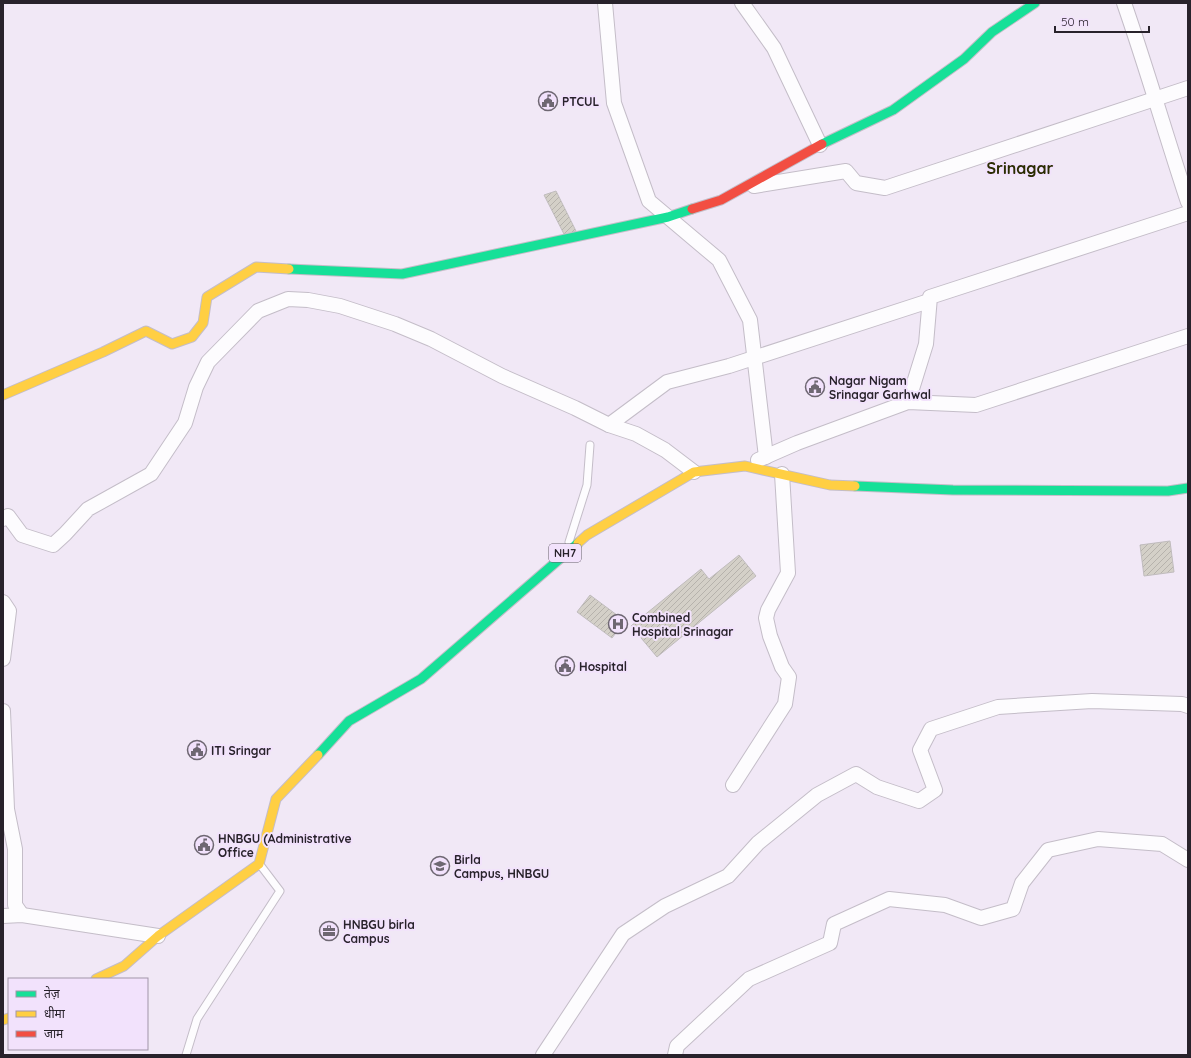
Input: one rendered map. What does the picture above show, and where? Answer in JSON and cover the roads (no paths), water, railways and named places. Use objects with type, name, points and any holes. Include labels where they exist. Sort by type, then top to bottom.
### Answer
[{"type":"main road","points":[[3,395],[103,352],[146,331],[172,344],[192,337],[203,323],[207,297],[256,267],[402,274],[668,217],[721,200],[820,145],[894,110],[964,59],[992,32],[1035,3]]},
{"type":"main road","name":"NH7","points":[[259,864],[276,799],[349,721],[421,679],[587,535],[694,472],[745,466],[830,485],[953,490],[1168,491],[1188,488]]},
{"type":"main road","points":[[98,978],[124,966],[158,936],[259,864]]},
{"type":"street","points":[[605,3],[614,103],[649,201],[720,260],[750,320],[766,457]]},
{"type":"street","points":[[742,3],[774,48],[820,145]]},
{"type":"street","points":[[1124,3],[1144,61],[1188,202]]},
{"type":"street","points":[[744,187],[846,171],[856,183],[885,188],[1188,88]]},
{"type":"street","points":[[908,402],[926,344],[930,297],[1188,213]]},
{"type":"street","points":[[3,519],[8,516],[22,535],[53,545],[88,509],[151,474],[185,423],[196,387],[208,362],[258,311],[288,299],[329,303],[395,324],[431,340],[502,376],[575,408],[609,425],[636,434],[665,450],[694,472]]},
{"type":"street","points":[[609,425],[667,382],[755,358],[929,301]]},
{"type":"street","points":[[745,466],[797,443],[908,402],[976,405],[1188,336]]},
{"type":"street","points":[[733,785],[785,704],[790,677],[782,667],[770,636],[766,618],[768,610],[788,573],[782,474]]},
{"type":"street","points":[[3,602],[9,612],[3,659]]},
{"type":"street","points":[[543,1055],[623,934],[665,906],[728,876],[758,843],[817,795],[856,774],[877,787],[919,801],[935,790],[920,750],[931,729],[998,707],[1092,701],[1182,704],[1188,706]]},
{"type":"street","points":[[3,711],[7,809],[15,849],[15,905],[22,915]]},
{"type":"street","points":[[674,1055],[677,1046],[749,979],[830,943],[834,924],[889,899],[945,905],[981,918],[1013,909],[1022,883],[1048,850],[1098,839],[1162,844],[1188,860]]},
{"type":"street","points":[[3,916],[22,915],[158,936]]},
{"type":"lane","points":[[565,553],[587,485],[590,445]]},
{"type":"lane","points":[[186,1055],[196,1018],[280,891],[259,864]]},
{"type":"place","name":"PTCUL","points":[[548,101]]},
{"type":"place","name":"Nagar Nigam Srinagar Garhwal","points":[[815,387]]},
{"type":"place","name":"Combined Hospital Srinagar","points":[[618,624]]},
{"type":"place","name":"Hospital","points":[[565,666]]},
{"type":"place","name":"ITI Sringar","points":[[197,750]]},
{"type":"place","name":"HNBGU (Administrative Office","points":[[204,845]]},
{"type":"place","name":"Birla Campus, HNBGU","points":[[440,866]]},
{"type":"place","name":"HNBGU birla Campus","points":[[329,931]]},
{"type":"district","name":"Srinagar","points":[[1020,168]]}]
